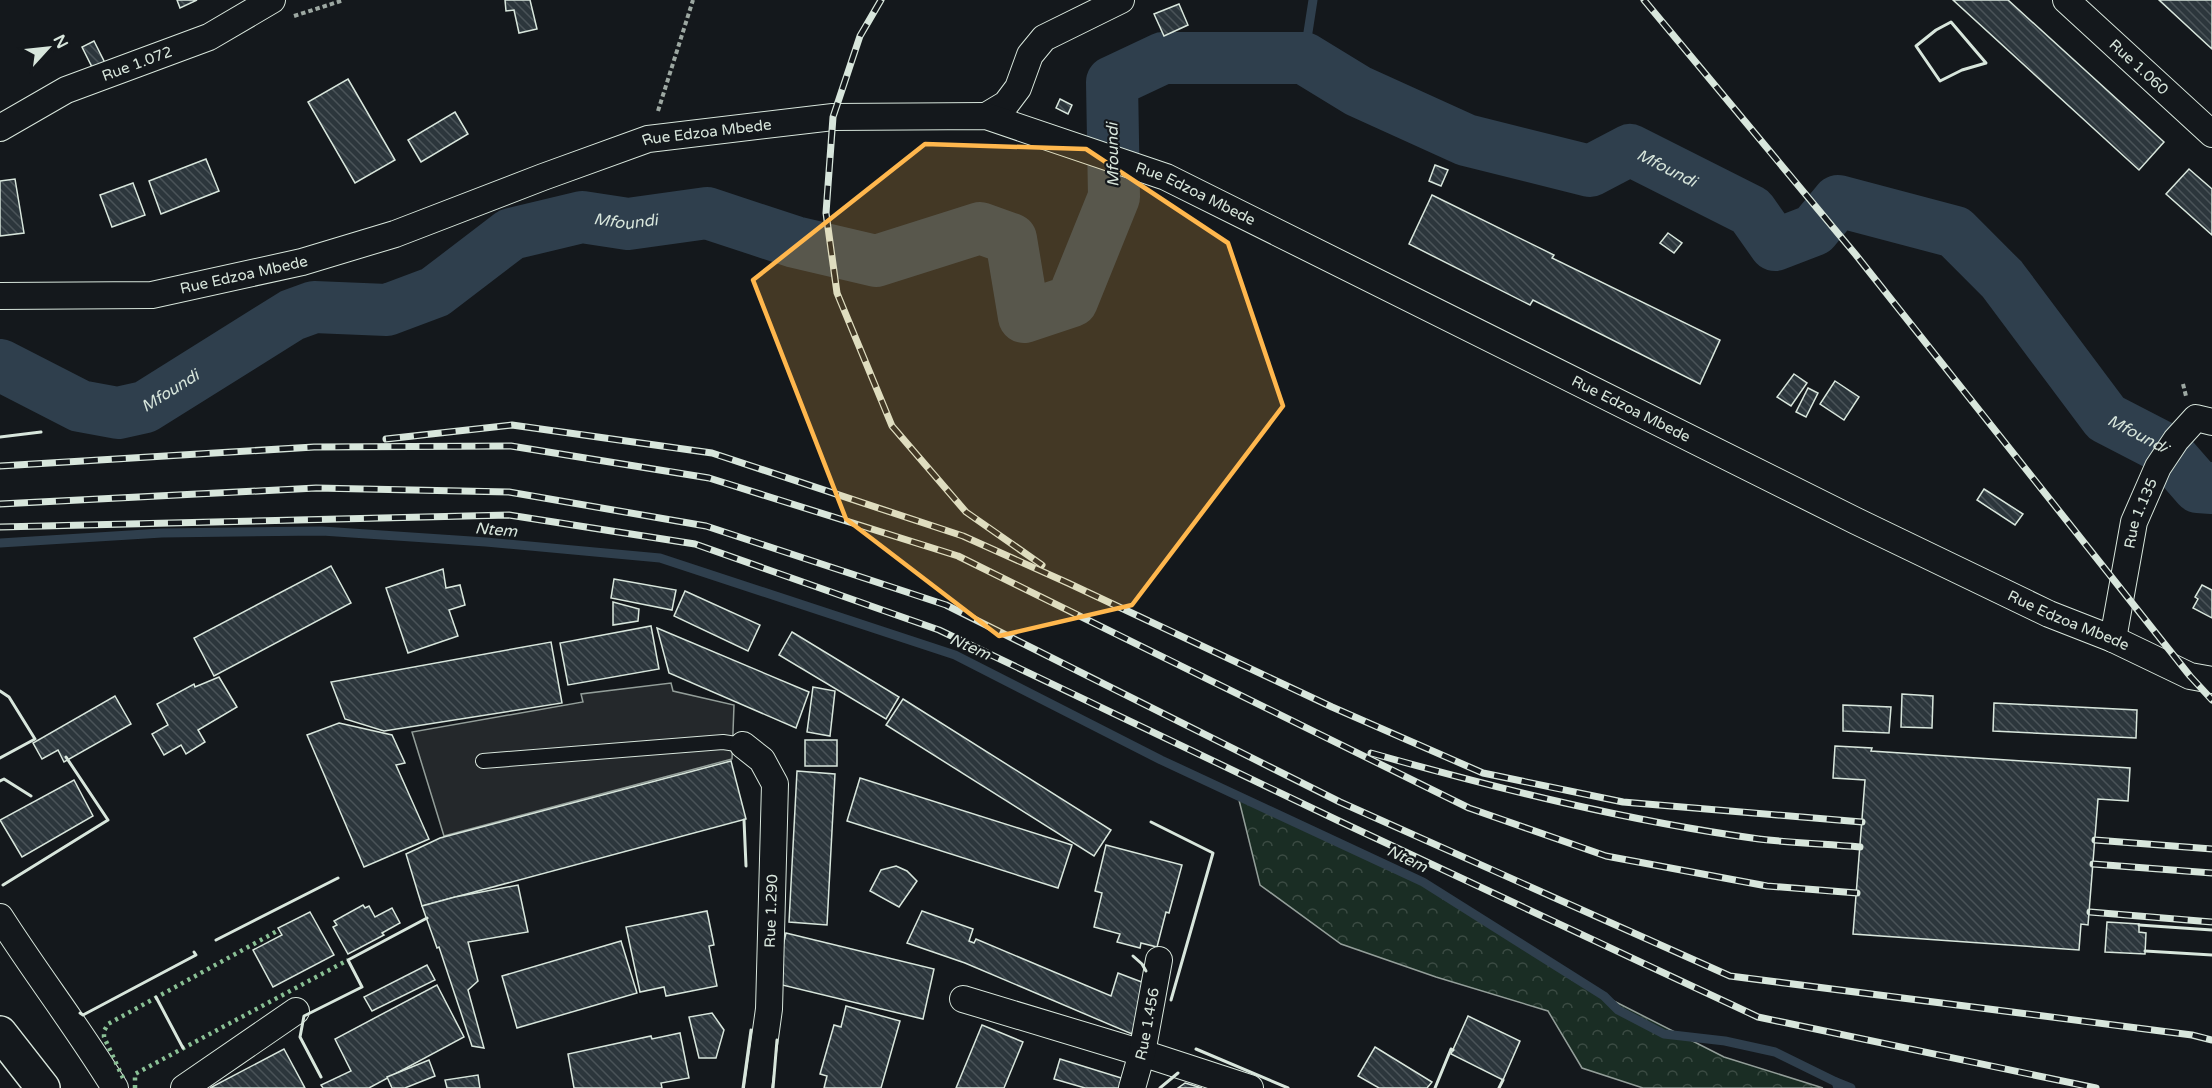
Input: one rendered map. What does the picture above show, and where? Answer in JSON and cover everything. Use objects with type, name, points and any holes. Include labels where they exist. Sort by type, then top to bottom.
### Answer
[{"type":"main road","points":[[0,1033],[43,1088]]},
{"type":"street","name":"Rue 1.072","points":[[0,128],[66,90],[208,37],[272,0]]},
{"type":"street","points":[[986,116],[1006,104],[1018,88],[1030,55],[1044,38],[1120,0]]},
{"type":"street","name":"Rue 1.060","points":[[2066,0],[2212,134]]},
{"type":"street","name":"Rue Edzoa Mbede","points":[[0,296],[152,295],[302,262],[395,234],[648,139],[833,117],[986,116],[1166,177],[1867,526],[2049,614],[2113,639],[2190,676],[2212,680]]},
{"type":"street","name":"Rue 1.135","points":[[2113,639],[2134,522],[2158,467],[2176,440],[2196,418],[2212,422]]},
{"type":"street","name":"Rue 1.290","points":[[743,745],[762,760],[775,784],[769,1009],[758,1088]]},
{"type":"street","points":[[0,917],[35,971],[87,1043],[115,1088]]},
{"type":"street","name":"Rue 1.456","points":[[1132,1088],[1142,1053],[1159,960]]},
{"type":"street","points":[[963,999],[1250,1088]]},
{"type":"street","points":[[184,1088],[296,1011]]},
{"type":"lane","points":[[483,761],[723,742],[743,745]]},
{"type":"path","points":[[648,139],[693,0]]},
{"type":"highlighted area","points":[[925,144],[1086,149],[1228,243],[1283,406],[1132,605],[999,636],[846,519],[753,280]]},
{"type":"green space","points":[[1238,796],[1423,882],[1604,996],[1724,1057],[1823,1088],[1643,1088],[1582,1068],[1548,1011],[1436,977],[1341,944],[1260,885]]},
{"type":"shaded area","points":[[671,683],[673,691],[734,705],[732,759],[444,836],[412,732],[583,702],[581,694]]},
{"type":"building","points":[[177,0],[197,0],[180,8]]},
{"type":"building","points":[[505,0],[530,0],[537,29],[519,33],[514,10],[506,11]]},
{"type":"building","points":[[1953,0],[2008,0],[2164,142],[2139,170]]},
{"type":"building","points":[[2159,0],[2212,0],[2212,49]]},
{"type":"building","points":[[1179,4],[1188,25],[1164,36],[1154,14]]},
{"type":"building","points":[[94,41],[105,63],[93,69],[82,47]]},
{"type":"building","points":[[348,79],[395,160],[355,183],[308,102]]},
{"type":"building","points":[[1060,99],[1072,105],[1068,114],[1056,108]]},
{"type":"building","points":[[455,112],[468,134],[421,162],[408,140]]},
{"type":"building","points":[[206,159],[219,191],[161,214],[149,181]]},
{"type":"building","points":[[1435,165],[1448,170],[1441,186],[1429,181]]},
{"type":"building","points":[[2189,169],[2212,189],[2212,235],[2166,194]]},
{"type":"building","points":[[15,179],[24,233],[0,236],[0,181]]},
{"type":"building","points":[[133,183],[145,215],[112,227],[100,195]]},
{"type":"building","points":[[1432,195],[1554,255],[1552,258],[1720,340],[1700,384],[1533,300],[1530,305],[1409,244]]},
{"type":"building","points":[[1668,233],[1682,243],[1674,253],[1660,243]]},
{"type":"building","points":[[1794,374],[1807,383],[1791,406],[1777,397]]},
{"type":"building","points":[[1835,381],[1859,397],[1844,420],[1820,404]]},
{"type":"building","points":[[1808,388],[1818,393],[1806,417],[1796,412]]},
{"type":"building","points":[[1984,489],[2023,514],[2015,525],[1977,500]]},
{"type":"building","points":[[331,566],[351,603],[214,676],[194,638]]},
{"type":"building","points":[[443,569],[446,588],[460,585],[465,605],[449,610],[458,636],[408,653],[386,588]]},
{"type":"building","points":[[614,579],[676,590],[672,610],[611,598]]},
{"type":"building","points":[[2202,585],[2212,590],[2212,618],[2193,608],[2198,599],[2195,597]]},
{"type":"building","points":[[685,591],[760,625],[748,651],[674,616]]},
{"type":"building","points":[[613,602],[639,609],[638,621],[613,625]]},
{"type":"building","points":[[651,626],[659,669],[568,685],[560,643]]},
{"type":"building","points":[[657,628],[809,692],[796,728],[669,673]]},
{"type":"building","points":[[792,632],[899,697],[886,719],[779,655]]},
{"type":"building","points":[[551,642],[562,703],[384,731],[345,719],[331,682]]},
{"type":"building","points":[[219,677],[237,707],[198,730],[205,742],[186,754],[181,745],[164,755],[152,734],[168,725],[157,704],[194,684],[195,687]]},
{"type":"building","points":[[813,687],[835,691],[830,736],[807,732]]},
{"type":"building","points":[[1902,694],[1933,696],[1932,728],[1901,727]]},
{"type":"building","points":[[115,696],[131,724],[64,762],[58,750],[42,759],[33,743]]},
{"type":"building","points":[[903,699],[1111,830],[1094,856],[886,725]]},
{"type":"building","points":[[1994,703],[2137,710],[2136,738],[1993,731]]},
{"type":"building","points":[[1843,705],[1891,707],[1889,733],[1843,731]]},
{"type":"building","points":[[339,723],[392,735],[405,763],[396,765],[429,839],[364,867],[307,735]]},
{"type":"building","points":[[805,740],[837,740],[837,766],[805,766]]},
{"type":"building","points":[[1835,746],[1872,748],[1871,751],[2130,768],[2128,801],[2098,799],[2088,925],[2081,924],[2079,950],[1853,934],[1865,780],[1833,778]]},
{"type":"building","points":[[731,761],[746,819],[422,906],[406,854],[440,838]]},
{"type":"building","points":[[797,771],[835,774],[827,925],[789,922]]},
{"type":"building","points":[[860,778],[1072,845],[1058,888],[847,821]]},
{"type":"building","points":[[74,780],[93,816],[22,857],[0,820]]},
{"type":"building","points":[[1106,845],[1182,865],[1157,947],[1141,943],[1140,948],[1117,942],[1120,934],[1094,927],[1102,893],[1095,891]]},
{"type":"building","points":[[896,866],[907,871],[917,881],[899,907],[870,891],[881,870]]},
{"type":"building","points":[[518,885],[528,932],[468,942],[478,981],[468,990],[484,1048],[472,1046],[439,947],[437,948],[422,906]]},
{"type":"building","points":[[363,905],[365,908],[369,906],[375,917],[392,908],[400,923],[382,933],[384,935],[348,954],[333,927],[337,925],[334,921]]},
{"type":"building","points":[[707,911],[714,945],[709,946],[717,986],[666,996],[664,987],[640,992],[626,927]]},
{"type":"building","points":[[922,911],[973,929],[969,941],[974,943],[976,939],[1111,996],[1118,973],[1147,984],[1132,1034],[965,963],[907,943]]},
{"type":"building","points":[[310,912],[334,955],[273,987],[253,950],[282,935],[278,928]]},
{"type":"building","points":[[2107,922],[2139,924],[2139,932],[2146,933],[2145,954],[2105,952]]},
{"type":"building","points":[[786,933],[934,969],[923,1019],[774,983]]},
{"type":"building","points":[[621,941],[637,993],[517,1028],[502,976]]},
{"type":"building","points":[[427,965],[435,980],[372,1011],[364,997]]},
{"type":"building","points":[[437,985],[464,1037],[369,1088],[323,1088],[321,1085],[351,1071],[335,1039]]},
{"type":"building","points":[[846,1006],[900,1021],[881,1088],[824,1088],[827,1076],[820,1074],[834,1025],[841,1027]]},
{"type":"building","points":[[712,1013],[724,1030],[716,1058],[699,1058],[689,1017]]},
{"type":"building","points":[[1468,1016],[1520,1041],[1503,1080],[1451,1054]]},
{"type":"building","points":[[982,1025],[1023,1042],[1004,1088],[956,1088]]},
{"type":"building","points":[[680,1033],[689,1078],[661,1083],[662,1088],[574,1088],[568,1054],[651,1036],[652,1039]]},
{"type":"building","points":[[1375,1047],[1432,1082],[1427,1088],[1379,1088],[1358,1076]]},
{"type":"building","points":[[284,1049],[305,1088],[210,1088]]},
{"type":"building","points":[[1060,1059],[1131,1081],[1129,1088],[1085,1088],[1054,1079]]},
{"type":"building","points":[[429,1060],[435,1076],[405,1088],[392,1088],[387,1077]]},
{"type":"building","points":[[478,1075],[480,1088],[447,1088],[445,1080]]},
{"type":"building","points":[[1185,1083],[1202,1088],[1178,1088]]},
{"type":"waterway","points":[[1304,58],[1313,0]]},
{"type":"waterway","name":"Mfoundi","points":[[0,365],[80,406],[118,413],[145,407],[292,315],[314,307],[387,310],[435,292],[511,234],[582,217],[628,224],[707,213],[795,242],[876,261],[980,228],[1011,239],[1024,317],[1072,301],[1114,197],[1112,82],[1163,58],[1304,58],[1358,91],[1466,140],[1590,171],[1630,150],[1751,211],[1775,245],[1814,230],[1838,201],[1955,232],[2002,279],[2106,418],[2164,448],[2198,487],[2212,488]]},
{"type":"waterway","name":"Ntem","points":[[0,543],[162,533],[322,531],[486,542],[660,558],[955,655],[1161,760],[1423,882],[1604,996],[1618,1010],[1664,1034],[1725,1041],[1775,1052],[1836,1082],[1838,1088]]},
{"type":"waterway","points":[[1836,1082],[1851,1088]]},
{"type":"railway","points":[[881,0],[860,36],[833,117],[826,213],[837,293],[892,426],[966,512],[1042,565]]},
{"type":"railway","points":[[1644,0],[1856,255],[2190,676],[2212,700]]},
{"type":"railway","points":[[386,439],[512,425],[712,453],[963,536],[1332,707],[1483,773],[1623,802],[1862,822]]},
{"type":"railway","points":[[0,466],[314,447],[511,446],[709,478],[958,556],[1469,808],[1606,856],[1767,886],[1857,893]]},
{"type":"railway","points":[[0,504],[316,488],[509,492],[706,526],[946,605],[1340,802],[1730,976],[2192,1035],[2212,1040]]},
{"type":"railway","points":[[0,527],[509,515],[695,544],[939,630],[1758,1017],[2096,1088]]},
{"type":"railway","points":[[1371,753],[1515,791],[1661,823],[1759,839],[1860,847]]},
{"type":"railway","points":[[2095,840],[2212,849]]},
{"type":"railway","points":[[2093,864],[2212,873]]},
{"type":"railway","points":[[2090,912],[2212,922]]},
{"type":"hedge","points":[[123,1078],[104,1037],[108,1024],[279,930]]},
{"type":"hedge","points":[[135,1088],[135,1074],[348,960]]},
{"type":"wall","points":[[1951,22],[1986,63],[1962,70],[1940,81],[1916,46],[1936,30],[1951,22]]},
{"type":"wall","points":[[0,437],[41,432]]},
{"type":"wall","points":[[0,691],[9,697],[35,739],[0,758]]},
{"type":"wall","points":[[3,885],[108,820],[66,757]]},
{"type":"wall","points":[[0,781],[4,779],[31,796]]},
{"type":"wall","points":[[744,820],[746,866]]},
{"type":"wall","points":[[1151,822],[1213,853],[1171,1000]]},
{"type":"wall","points":[[216,940],[338,878]]},
{"type":"wall","points":[[321,1077],[300,1037],[304,1016],[362,987],[348,960],[427,918]]},
{"type":"wall","points":[[2139,925],[2212,930]]},
{"type":"wall","points":[[2145,951],[2212,955]]},
{"type":"wall","points":[[80,1013],[83,1015],[196,955],[194,952]]},
{"type":"wall","points":[[1133,956],[1146,971]]},
{"type":"wall","points":[[156,997],[183,1048]]},
{"type":"wall","points":[[743,1088],[751,1030]]},
{"type":"wall","points":[[773,1088],[777,1040]]},
{"type":"wall","points":[[1196,1049],[1288,1088]]},
{"type":"wall","points":[[1435,1088],[1451,1049],[1453,1050]]},
{"type":"wall","points":[[1160,1088],[1178,1073]]},
{"type":"wall","points":[[1499,1088],[1503,1080]]}]
